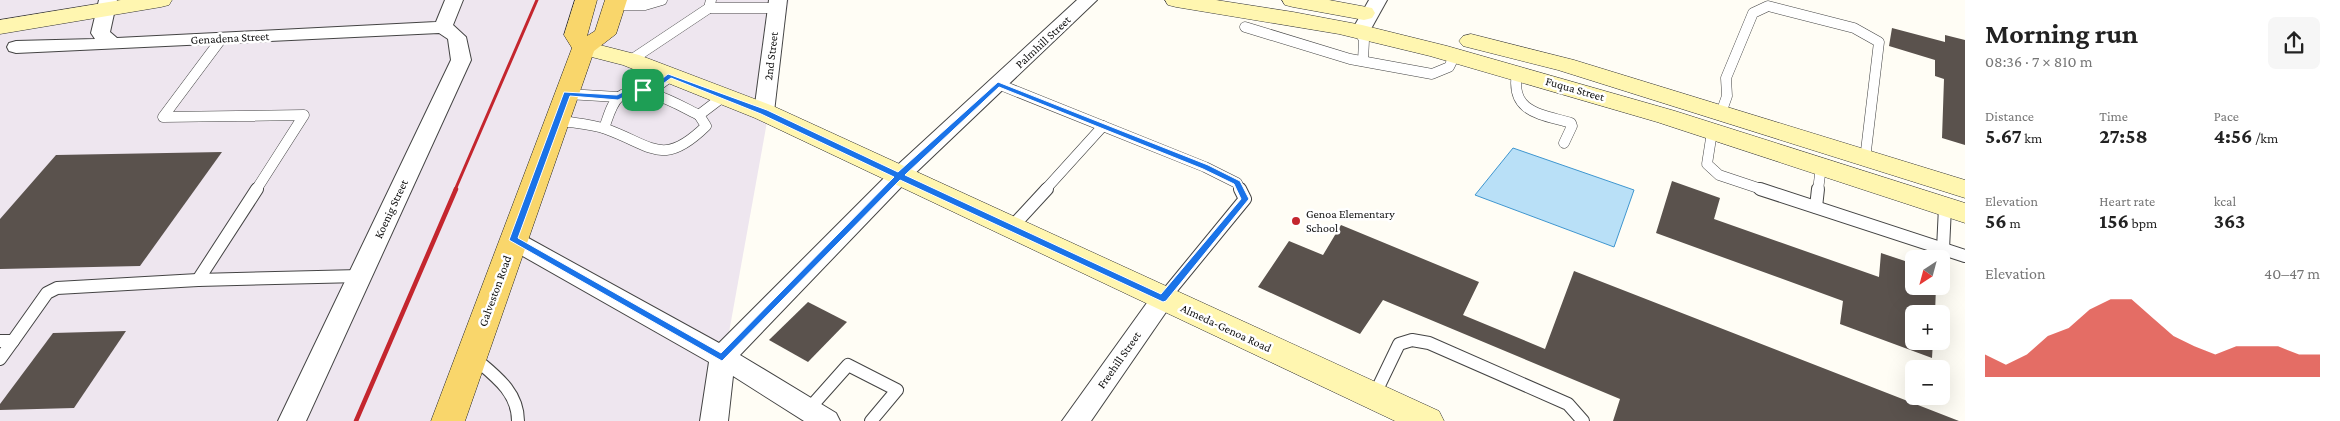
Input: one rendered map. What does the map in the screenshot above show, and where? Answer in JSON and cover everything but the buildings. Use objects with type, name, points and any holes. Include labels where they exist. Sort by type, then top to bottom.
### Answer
[{"type":"main road","points":[[0,16],[102,3],[161,0]]},
{"type":"main road","points":[[586,0],[575,35],[584,48],[605,34],[615,3]]},
{"type":"main road","name":"Fuqua Street","points":[[1176,0],[1369,15],[1455,55],[1517,73],[1634,97],[1716,122],[1865,158],[1965,189]]},
{"type":"main road","name":"Fuqua Street","points":[[1292,0],[1369,15],[1566,65],[1634,97]]},
{"type":"main road","points":[[0,27],[102,3]]},
{"type":"main road","name":"Almeda-Genoa Road","points":[[584,48],[632,60],[764,112],[1427,421]]},
{"type":"main road","name":"Galveston Road","points":[[448,421],[584,48]]},
{"type":"main road","name":"Fuqua Street","points":[[1716,122],[1821,167],[1955,210]]},
{"type":"street","points":[[443,27],[454,0]]},
{"type":"street","name":"Palmhill Street","points":[[722,358],[899,176],[1088,0]]},
{"type":"street","points":[[102,3],[100,33],[112,44]]},
{"type":"street","name":"2nd Street","points":[[764,112],[777,4]]},
{"type":"street","name":"Genadena Street","points":[[16,47],[443,27]]},
{"type":"street","name":"Koenig Street","points":[[292,421],[461,60],[457,37],[443,27]]},
{"type":"street","points":[[514,240],[722,358],[817,415]]},
{"type":"street","name":"Freehill Street","points":[[1076,421],[1163,299]]},
{"type":"street","points":[[714,421],[722,358]]},
{"type":"lane","points":[[615,3],[645,5],[662,0]]},
{"type":"lane","points":[[632,60],[710,4],[777,4]]},
{"type":"lane","points":[[1865,158],[1879,42],[1854,28],[1768,6],[1752,13],[1726,78],[1729,88],[1724,107],[1716,122],[1707,164],[1719,175],[1965,256]]},
{"type":"lane","points":[[1364,62],[1364,40],[1369,15]]},
{"type":"lane","points":[[1245,27],[1350,60],[1432,74],[1449,67],[1455,55]]},
{"type":"lane","points":[[198,280],[304,115],[162,117],[222,38]]},
{"type":"lane","points":[[1517,73],[1516,94],[1521,104],[1534,111],[1571,123],[1572,126],[1564,143]]},
{"type":"lane","points":[[648,93],[671,76]]},
{"type":"lane","points":[[998,84],[1206,167],[1237,183],[1245,199],[1163,299]]},
{"type":"lane","points":[[557,120],[604,128],[647,148],[660,151],[682,146],[706,126],[699,116],[648,93],[633,90],[618,98],[567,94]]},
{"type":"lane","points":[[699,116],[724,96]]},
{"type":"lane","points":[[604,128],[618,98]]},
{"type":"lane","points":[[1011,228],[1103,126]]},
{"type":"lane","points":[[1816,207],[1821,167]]},
{"type":"lane","points":[[1943,249],[1955,210]]},
{"type":"lane","points":[[0,359],[6,341],[47,293],[56,288],[198,280],[360,276]]},
{"type":"lane","points":[[1374,396],[1399,344],[1412,340],[1429,343],[1568,404],[1582,421]]},
{"type":"lane","points":[[472,356],[502,383],[515,400],[519,413],[518,421]]},
{"type":"lane","points":[[817,415],[848,365],[897,390],[871,421]]},
{"type":"shaded area","points":[[0,0],[789,0],[713,421],[0,421]]},
{"type":"water","points":[[1513,148],[1634,190],[1614,247],[1475,195]]},
{"type":"railway","points":[[455,190],[537,0]]},
{"type":"railway","points":[[356,421],[456,189]]},
{"type":"place","name":"Genoa Elementary School","points":[[1296,221]]},
{"type":"route","points":[[643,90],[633,90],[618,98],[567,94],[514,240],[722,358],[899,176],[1163,299],[1245,199],[1237,183],[1206,167],[998,84],[899,176],[764,112],[671,76],[648,93],[643,90]]}]
